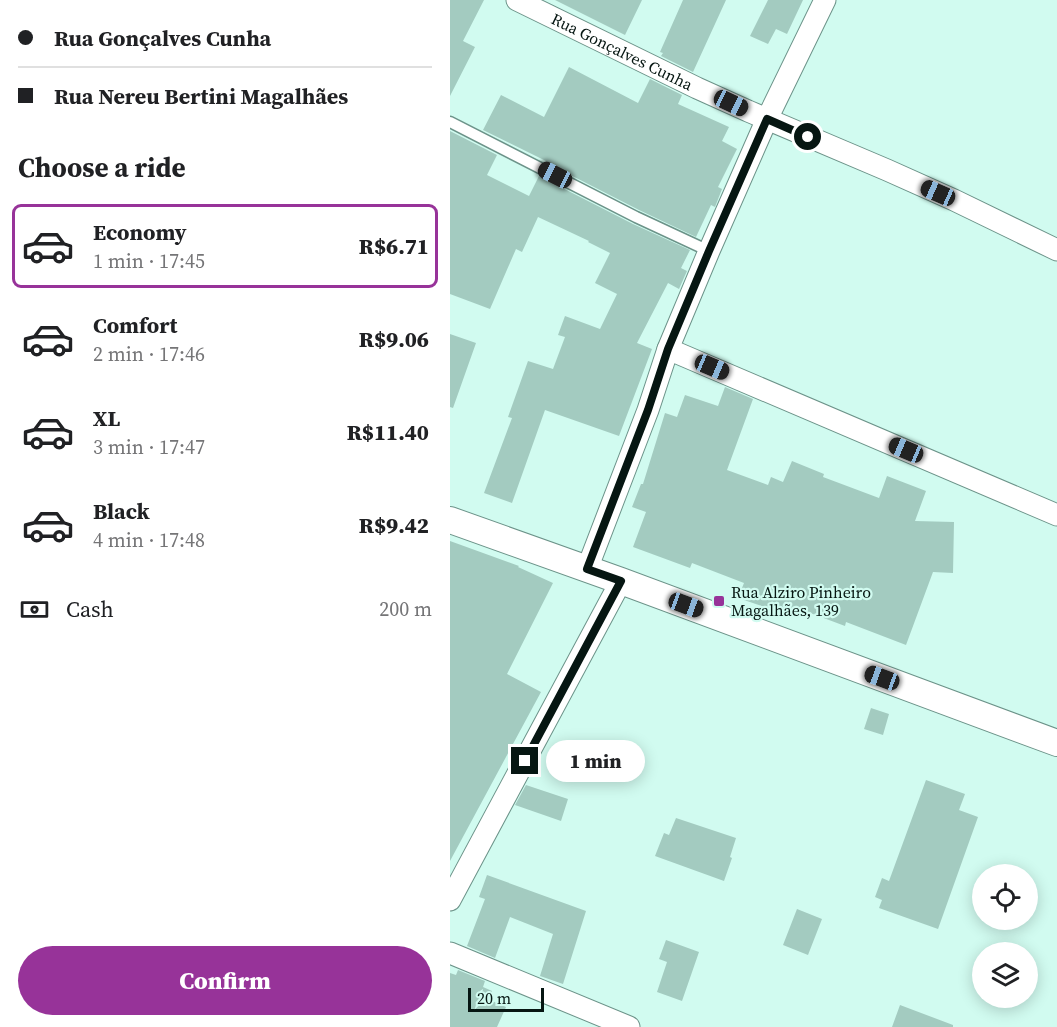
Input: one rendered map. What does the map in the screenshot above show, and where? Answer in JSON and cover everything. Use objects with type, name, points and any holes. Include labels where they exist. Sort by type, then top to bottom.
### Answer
[{"type":"street","name":"Rua Gonçalves Cunha","points":[[517,0],[697,88],[954,200],[1057,250]]},
{"type":"street","points":[[587,569],[648,410],[668,349],[767,119],[825,0]]},
{"type":"street","points":[[668,349],[1057,515]]},
{"type":"street","points":[[450,520],[1057,743]]},
{"type":"street","points":[[450,900],[621,581]]},
{"type":"street","points":[[450,953],[629,1027]]},
{"type":"lane","points":[[450,122],[636,217],[709,251]]},
{"type":"building","points":[[450,0],[484,0],[463,41],[475,47],[450,96]]},
{"type":"building","points":[[555,0],[642,0],[625,35]]},
{"type":"building","points":[[683,0],[726,0],[693,72],[661,56],[663,53],[660,52]]},
{"type":"building","points":[[768,0],[803,0],[787,34],[776,29],[768,44],[750,36]]},
{"type":"building","points":[[569,67],[638,103],[650,79],[682,95],[678,104],[729,127],[722,141],[737,149],[718,187],[722,189],[715,207],[711,205],[696,237],[483,130],[501,95],[544,117]]},
{"type":"building","points":[[450,131],[497,155],[487,175],[529,196],[539,176],[690,250],[681,268],[687,271],[679,289],[668,283],[637,343],[652,349],[619,436],[545,410],[512,503],[484,493],[512,418],[508,417],[528,361],[553,369],[565,337],[558,335],[565,316],[600,329],[617,294],[595,283],[610,253],[538,217],[522,252],[516,249],[490,309],[450,294]]},
{"type":"building","points":[[450,334],[476,343],[453,408],[450,407]]},
{"type":"building","points":[[725,387],[753,399],[727,470],[768,485],[771,477],[783,482],[792,461],[824,474],[823,477],[879,498],[887,476],[926,491],[915,521],[954,522],[953,573],[933,572],[906,645],[846,622],[845,626],[797,608],[794,617],[738,598],[744,583],[692,563],[690,568],[633,547],[646,512],[632,507],[641,484],[643,484],[665,413],[677,417],[685,395],[718,406]]},
{"type":"building","points":[[450,541],[519,566],[553,583],[507,674],[541,692],[450,861]]},
{"type":"building","points":[[871,708],[889,714],[883,735],[864,729]]},
{"type":"building","points":[[926,780],[965,794],[959,810],[978,817],[938,929],[879,908],[882,900],[875,897],[882,878],[889,881]]},
{"type":"building","points":[[526,785],[568,799],[561,821],[515,805]]},
{"type":"building","points":[[676,818],[736,838],[724,881],[655,856],[664,833],[669,835]]},
{"type":"building","points":[[487,875],[586,911],[563,984],[540,976],[553,934],[510,917],[495,958],[467,946],[485,899],[479,897]]},
{"type":"building","points":[[797,909],[822,919],[808,955],[783,945]]},
{"type":"building","points":[[666,940],[699,952],[682,1001],[657,992],[667,962],[659,959]]},
{"type":"building","points":[[458,970],[485,981],[483,987],[492,991],[488,999],[506,1007],[497,1027],[450,1027],[450,973],[456,975]]},
{"type":"building","points":[[900,1005],[953,1025],[953,1027],[892,1027]]},
{"type":"place","name":"Rua Alziro Pinheiro Magalhães, 139","points":[[719,601]]},
{"type":"route","points":[[525,761],[621,581],[587,569],[648,410],[668,349],[767,119],[808,137]]}]
